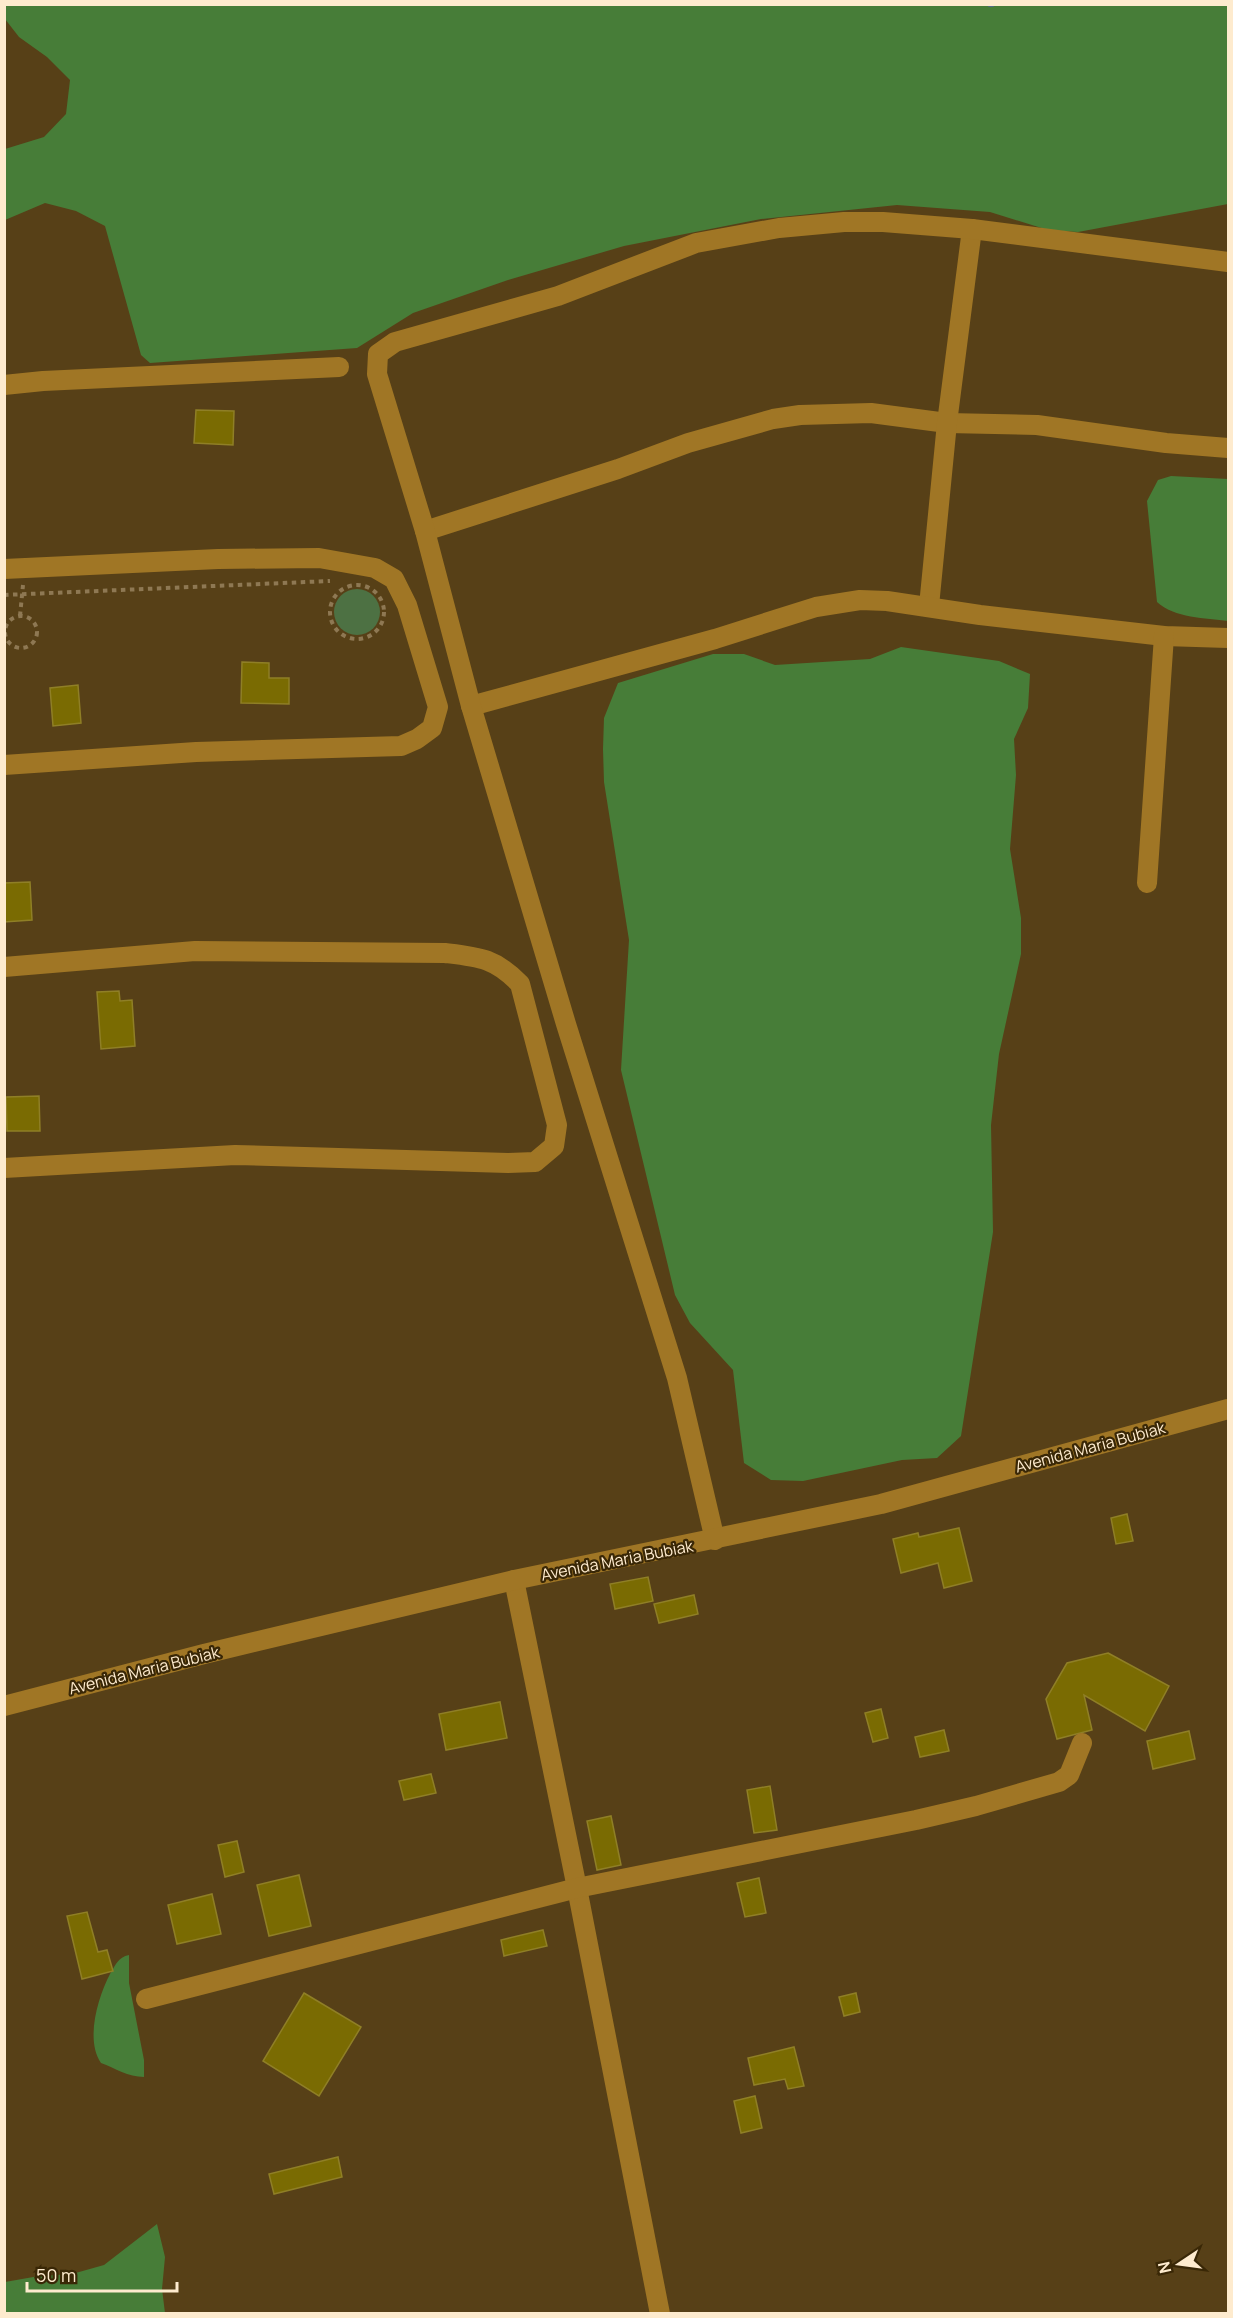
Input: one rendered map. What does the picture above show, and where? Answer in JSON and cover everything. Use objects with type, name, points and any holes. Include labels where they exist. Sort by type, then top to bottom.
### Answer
[{"type":"street","points":[[715,1540],[676,1378],[471,706],[425,531],[377,374],[378,354],[395,342],[558,296],[696,243],[737,235],[844,222],[883,222],[972,229],[1228,262]]},
{"type":"street","points":[[929,606],[947,423],[972,229]]},
{"type":"street","points":[[4,385],[43,381],[339,367]]},
{"type":"street","points":[[425,531],[618,469],[688,443],[773,419],[822,413],[871,413],[947,423],[1037,425],[1166,443],[1228,448]]},
{"type":"street","points":[[4,569],[285,558],[319,558],[375,568],[394,579],[406,605],[438,708],[432,728],[417,739],[401,746],[386,748],[196,752],[4,765]]},
{"type":"street","points":[[471,706],[715,639],[816,607],[860,600],[929,606],[980,615],[1164,636],[1228,638]]},
{"type":"street","points":[[1147,883],[1164,636]]},
{"type":"street","points":[[4,967],[195,951],[445,953],[480,958],[505,968],[520,984],[557,1125],[554,1146],[535,1162],[235,1155],[4,1168]]},
{"type":"street","name":"Avenida Maria Bubiak","points":[[4,1706],[204,1654],[514,1580],[881,1504],[1228,1409]]},
{"type":"street","points":[[514,1580],[578,1888],[660,2313]]},
{"type":"street","points":[[146,1999],[578,1888],[976,1806],[1059,1782],[1069,1775],[1082,1743]]},
{"type":"path","points":[[4,596],[337,581],[347,586],[364,585],[372,589],[382,601],[384,617],[381,625],[368,637],[351,639],[343,636],[331,622],[330,605],[334,597],[347,586]]},
{"type":"path","points":[[20,616],[23,594]]},
{"type":"path","points":[[20,616],[27,618],[37,628],[34,642],[28,647],[21,648],[14,647],[5,636],[5,629],[13,618],[20,616]]},
{"type":"green space","points":[[4,5],[1228,5],[1228,204],[1078,232],[1048,230],[990,212],[897,205],[761,219],[624,246],[508,280],[413,313],[357,348],[150,363],[141,355],[105,226],[76,211],[45,203],[5,220],[5,149],[44,137],[66,114],[70,80],[47,57],[19,37],[5,19]]},
{"type":"green space","points":[[1171,476],[1228,479],[1228,621],[1181,614],[1157,602],[1147,501],[1158,480]]},
{"type":"green space","points":[[357,589],[373,596],[380,612],[373,628],[357,635],[341,628],[334,612],[341,596]]},
{"type":"green space","points":[[901,647],[999,661],[1030,674],[1028,708],[1014,739],[1016,775],[1010,849],[1021,918],[1021,954],[999,1054],[991,1125],[993,1232],[961,1436],[937,1458],[902,1460],[803,1481],[771,1480],[744,1463],[733,1370],[690,1323],[675,1295],[621,1070],[629,940],[604,782],[604,718],[618,683],[713,654],[744,654],[775,665],[870,659]]},
{"type":"green space","points":[[129,1955],[129,1983],[144,2060],[144,2077],[127,2074],[101,2063],[94,2043],[95,2018],[106,1983],[117,1962]]},
{"type":"green space","points":[[157,2224],[165,2257],[162,2289],[165,2313],[5,2313],[5,2282],[39,2276],[72,2274],[104,2265]]},
{"type":"building","points":[[196,410],[234,411],[233,445],[194,443]]},
{"type":"building","points":[[242,662],[269,663],[269,678],[289,678],[289,704],[241,703]]},
{"type":"building","points":[[78,685],[81,723],[53,726],[50,688]]},
{"type":"building","points":[[30,882],[32,920],[4,922],[4,883]]},
{"type":"building","points":[[119,991],[120,1001],[132,1000],[135,1046],[101,1049],[97,992]]},
{"type":"building","points":[[39,1096],[40,1131],[7,1131],[6,1097]]},
{"type":"building","points":[[1127,1514],[1133,1541],[1116,1544],[1111,1518]]},
{"type":"building","points":[[959,1528],[972,1581],[944,1588],[938,1563],[901,1573],[893,1539],[918,1533],[919,1537]]},
{"type":"building","points":[[648,1577],[653,1601],[615,1609],[610,1584]]},
{"type":"building","points":[[694,1595],[698,1614],[659,1623],[654,1604]]},
{"type":"building","points":[[1108,1653],[1169,1686],[1145,1731],[1084,1695],[1092,1730],[1057,1739],[1046,1699],[1067,1663]]},
{"type":"building","points":[[500,1702],[507,1738],[446,1750],[439,1714]]},
{"type":"building","points":[[881,1709],[888,1738],[873,1742],[865,1713]]},
{"type":"building","points":[[944,1730],[949,1751],[920,1757],[915,1737]]},
{"type":"building","points":[[1189,1731],[1195,1759],[1153,1769],[1147,1741]]},
{"type":"building","points":[[431,1774],[436,1793],[404,1800],[399,1781]]},
{"type":"building","points":[[770,1786],[777,1830],[754,1833],[747,1790]]},
{"type":"building","points":[[611,1816],[621,1865],[597,1870],[587,1821]]},
{"type":"building","points":[[237,1841],[244,1872],[225,1877],[218,1845]]},
{"type":"building","points":[[299,1875],[311,1926],[269,1936],[257,1885]]},
{"type":"building","points":[[759,1878],[766,1913],[745,1917],[737,1883]]},
{"type":"building","points":[[212,1894],[221,1934],[177,1944],[168,1905]]},
{"type":"building","points":[[87,1912],[98,1952],[107,1950],[113,1971],[82,1979],[67,1916]]},
{"type":"building","points":[[543,1930],[547,1946],[504,1956],[501,1940]]},
{"type":"building","points":[[304,1993],[361,2027],[319,2096],[263,2061]]},
{"type":"building","points":[[856,1993],[860,2012],[844,2016],[839,1997]]},
{"type":"building","points":[[794,2047],[804,2086],[788,2089],[785,2079],[754,2085],[748,2058]]},
{"type":"building","points":[[755,2096],[762,2128],[741,2133],[734,2101]]},
{"type":"building","points":[[338,2157],[342,2177],[274,2194],[269,2174]]}]
